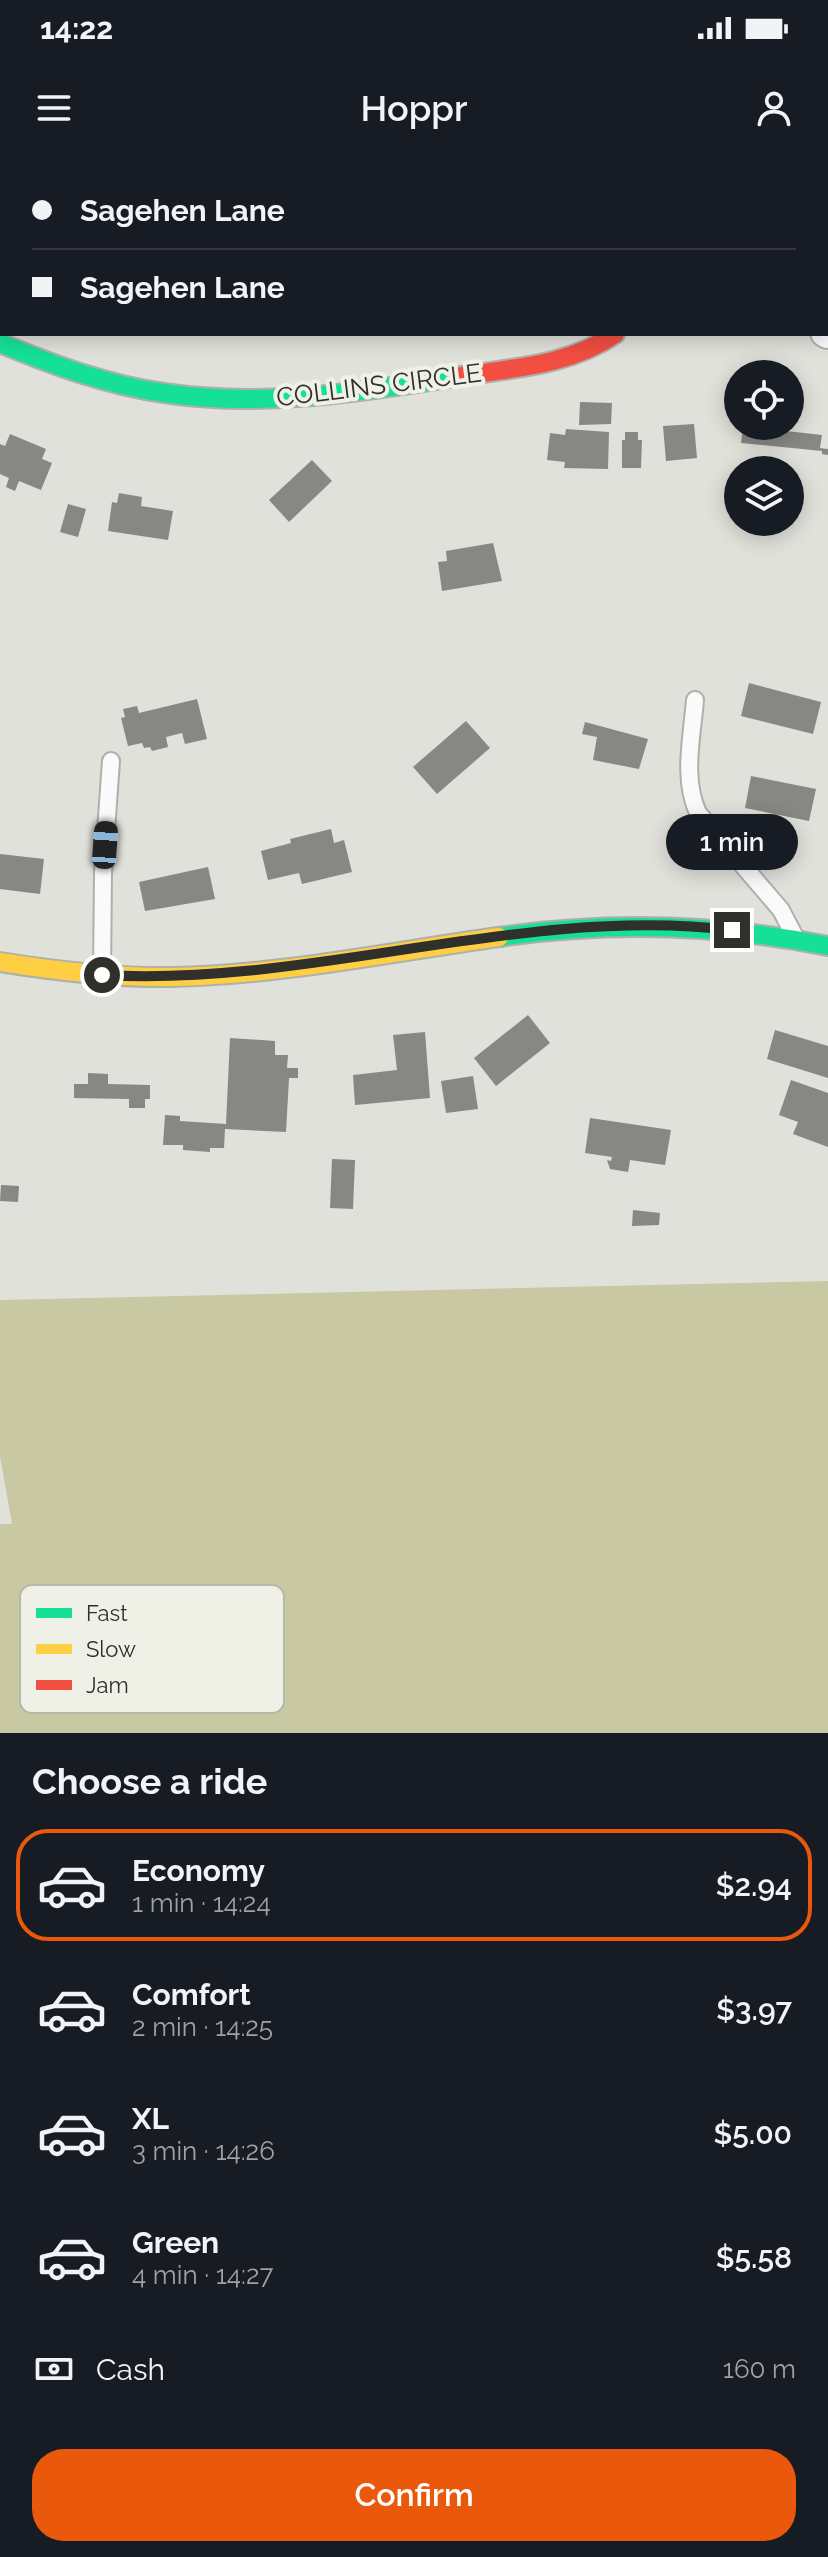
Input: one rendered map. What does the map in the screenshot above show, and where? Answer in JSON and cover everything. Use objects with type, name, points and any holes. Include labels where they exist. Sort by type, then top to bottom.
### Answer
[{"type":"street","name":"COLLINS CIRCLE","points":[[0,343],[52,365],[118,384],[185,396],[252,400],[314,397],[568,359],[595,348],[612,336]]},
{"type":"street","points":[[0,962],[102,975],[194,976],[599,926],[708,927],[828,946]]},
{"type":"lane","points":[[695,700],[690,795],[698,813],[781,910],[797,940]]},
{"type":"lane","points":[[102,975],[103,873],[111,761]]},
{"type":"green space","points":[[828,1281],[828,1733],[0,1733],[0,1524],[12,1524],[0,1456],[0,1300]]},
{"type":"building","points":[[580,402],[612,403],[611,424],[579,425]]},
{"type":"building","points":[[694,424],[697,458],[666,461],[663,426]]},
{"type":"building","points":[[566,429],[609,432],[608,469],[564,468],[565,462],[547,460],[550,433],[565,435]]},
{"type":"building","points":[[625,432],[638,432],[638,440],[642,440],[641,468],[622,468]]},
{"type":"building","points":[[804,433],[822,435],[820,448],[828,449],[828,455],[822,454],[822,451],[741,443],[741,440],[804,440]]},
{"type":"building","points":[[10,434],[46,449],[42,459],[52,463],[41,490],[19,481],[15,491],[6,487],[9,478],[0,474],[0,444],[5,446]]},
{"type":"building","points":[[312,460],[332,481],[289,522],[269,500]]},
{"type":"building","points":[[119,493],[142,497],[141,506],[173,511],[168,540],[108,531],[112,502],[117,503]]},
{"type":"building","points":[[68,504],[86,509],[78,537],[60,532]]},
{"type":"building","points":[[493,543],[502,581],[442,591],[438,562],[447,561],[446,551]]},
{"type":"building","points":[[749,683],[821,702],[813,734],[741,716]]},
{"type":"building","points":[[197,699],[207,739],[185,744],[182,733],[166,737],[168,747],[152,751],[150,747],[144,748],[142,743],[128,746],[121,718],[125,717],[123,709],[137,706],[139,713]]},
{"type":"building","points":[[466,721],[490,748],[437,794],[413,767]]},
{"type":"building","points":[[585,722],[648,739],[639,769],[593,760],[597,737],[582,734]]},
{"type":"building","points":[[751,776],[816,789],[809,821],[745,808]]},
{"type":"building","points":[[331,829],[334,843],[344,840],[352,872],[302,884],[299,873],[268,880],[261,851],[291,843],[290,839]]},
{"type":"building","points":[[0,854],[44,859],[40,894],[0,889]]},
{"type":"building","points":[[208,867],[215,899],[145,911],[139,882]]},
{"type":"building","points":[[528,1015],[550,1043],[496,1086],[474,1058]]},
{"type":"building","points":[[775,1030],[828,1046],[828,1078],[767,1059]]},
{"type":"building","points":[[425,1032],[430,1098],[355,1105],[353,1075],[397,1070],[393,1035]]},
{"type":"building","points":[[230,1038],[275,1041],[275,1055],[288,1055],[287,1068],[298,1068],[298,1078],[289,1078],[286,1132],[225,1129],[224,1148],[210,1148],[210,1152],[183,1150],[183,1145],[163,1145],[165,1115],[180,1116],[180,1121],[226,1124]]},
{"type":"building","points":[[88,1073],[108,1074],[108,1084],[150,1085],[150,1099],[145,1099],[145,1108],[129,1108],[129,1099],[74,1098],[74,1084],[88,1084]]},
{"type":"building","points":[[473,1076],[478,1109],[446,1113],[441,1081]]},
{"type":"building","points":[[791,1080],[828,1093],[828,1147],[793,1134],[798,1122],[779,1115]]},
{"type":"building","points":[[590,1118],[671,1130],[665,1165],[630,1160],[628,1172],[610,1169],[607,1160],[611,1161],[612,1157],[585,1153]]},
{"type":"building","points":[[332,1159],[355,1160],[353,1209],[330,1208]]},
{"type":"building","points":[[1,1185],[19,1186],[18,1202],[0,1201]]},
{"type":"building","points":[[633,1210],[660,1213],[659,1225],[632,1226]]},
{"type":"traffic: fast","points":[[0,343],[101,379],[164,393],[201,397],[313,396],[462,376]]},
{"type":"traffic: fast","points":[[499,937],[582,929],[664,927],[745,933],[828,946]]},
{"type":"traffic: slow","points":[[0,962],[106,975],[212,975],[294,967],[499,937]]},
{"type":"traffic: jam","points":[[462,376],[561,359],[580,353],[612,336]]},
{"type":"route","points":[[102,975],[194,976],[270,969],[559,929],[628,925],[732,930]]}]
